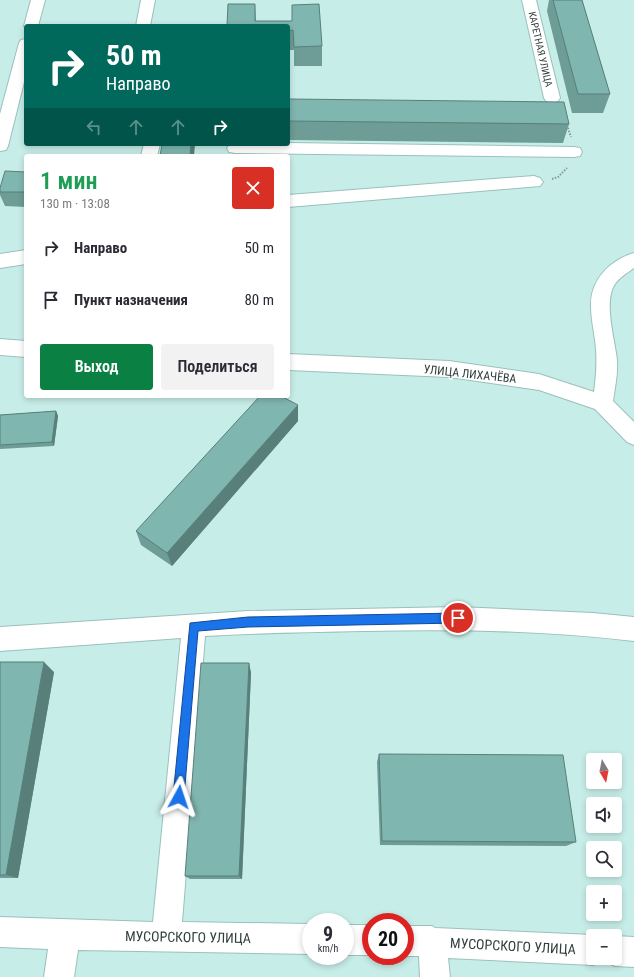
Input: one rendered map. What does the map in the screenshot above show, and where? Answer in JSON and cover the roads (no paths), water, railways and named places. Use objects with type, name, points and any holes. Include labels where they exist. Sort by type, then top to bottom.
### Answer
[{"type":"street","points":[[32,24],[38,0]]},
{"type":"street","points":[[143,24],[148,0]]},
{"type":"street","name":"КАРЕТНАЯ УЛИЦА","points":[[529,0],[552,98]]},
{"type":"street","points":[[0,146],[24,52]]},
{"type":"street","points":[[235,149],[574,152]]},
{"type":"street","points":[[290,201],[534,182]]},
{"type":"street","points":[[0,261],[24,257]]},
{"type":"street","points":[[602,403],[607,363],[599,304],[606,282],[621,266],[634,260]]},
{"type":"street","points":[[0,347],[24,348]]},
{"type":"street","name":"УЛИЦА ЛИХАЧЁВА","points":[[290,362],[449,370],[539,382],[602,403],[634,436]]},
{"type":"street","points":[[0,639],[248,622],[458,618],[593,624],[634,629]]},
{"type":"street","points":[[166,937],[194,626]]},
{"type":"street","name":"МУСОРСКОГО УЛИЦА","points":[[0,932],[65,935],[302,939]]},
{"type":"street","points":[[58,977],[65,935]]},
{"type":"street","name":"МУСОРСКОГО УЛИЦА","points":[[435,977],[419,941],[586,950]]},
{"type":"street","points":[[622,951],[634,952]]}]
